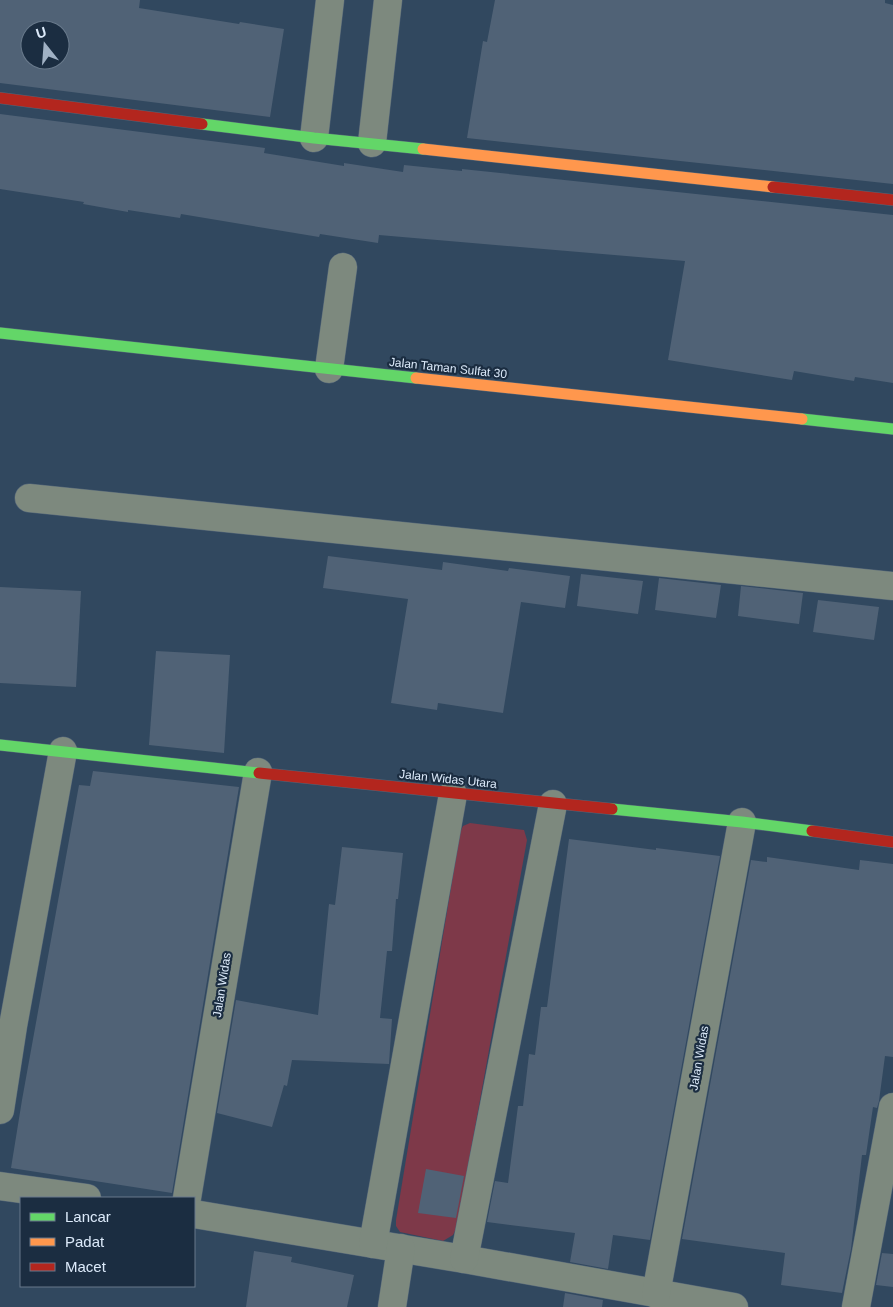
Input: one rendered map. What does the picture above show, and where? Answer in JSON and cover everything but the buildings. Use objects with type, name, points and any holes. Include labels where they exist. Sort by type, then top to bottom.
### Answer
[{"type":"street","points":[[314,138],[330,0]]},
{"type":"street","points":[[372,143],[388,0]]},
{"type":"street","points":[[0,98],[314,138],[893,200]]},
{"type":"street","points":[[329,369],[343,267]]},
{"type":"street","name":"Jalan Taman Sulfat 30","points":[[0,333],[893,428]]},
{"type":"street","points":[[29,498],[893,586]]},
{"type":"street","name":"Jalan Widas Utara","points":[[0,745],[63,750],[454,794],[742,822],[893,842]]},
{"type":"street","points":[[0,1110],[13,1026],[63,750]]},
{"type":"street","name":"Jalan Widas","points":[[187,1197],[258,772]]},
{"type":"street","points":[[373,1244],[454,794]]},
{"type":"street","points":[[464,1259],[553,804]]},
{"type":"street","name":"Jalan Widas","points":[[656,1294],[742,822]]},
{"type":"street","points":[[856,1307],[893,1107]]},
{"type":"street","points":[[0,1186],[80,1197]]},
{"type":"street","points":[[195,1214],[401,1248],[734,1307]]},
{"type":"street","points":[[392,1307],[401,1248]]},
{"type":"shaded area","points":[[470,823],[524,830],[527,840],[457,1227],[453,1235],[443,1241],[400,1232],[396,1226],[396,1220],[460,833],[463,826]]},
{"type":"traffic: fast","points":[[202,124],[423,149]]},
{"type":"traffic: fast","points":[[0,333],[416,378]]},
{"type":"traffic: fast","points":[[802,419],[893,429]]},
{"type":"traffic: fast","points":[[0,745],[259,773]]},
{"type":"traffic: fast","points":[[612,809],[812,831]]},
{"type":"traffic: slow","points":[[423,149],[773,187]]},
{"type":"traffic: slow","points":[[416,378],[802,419]]},
{"type":"traffic: jam","points":[[0,98],[202,124]]},
{"type":"traffic: jam","points":[[773,187],[893,200]]},
{"type":"traffic: jam","points":[[259,773],[612,809]]},
{"type":"traffic: jam","points":[[812,831],[893,842]]}]
